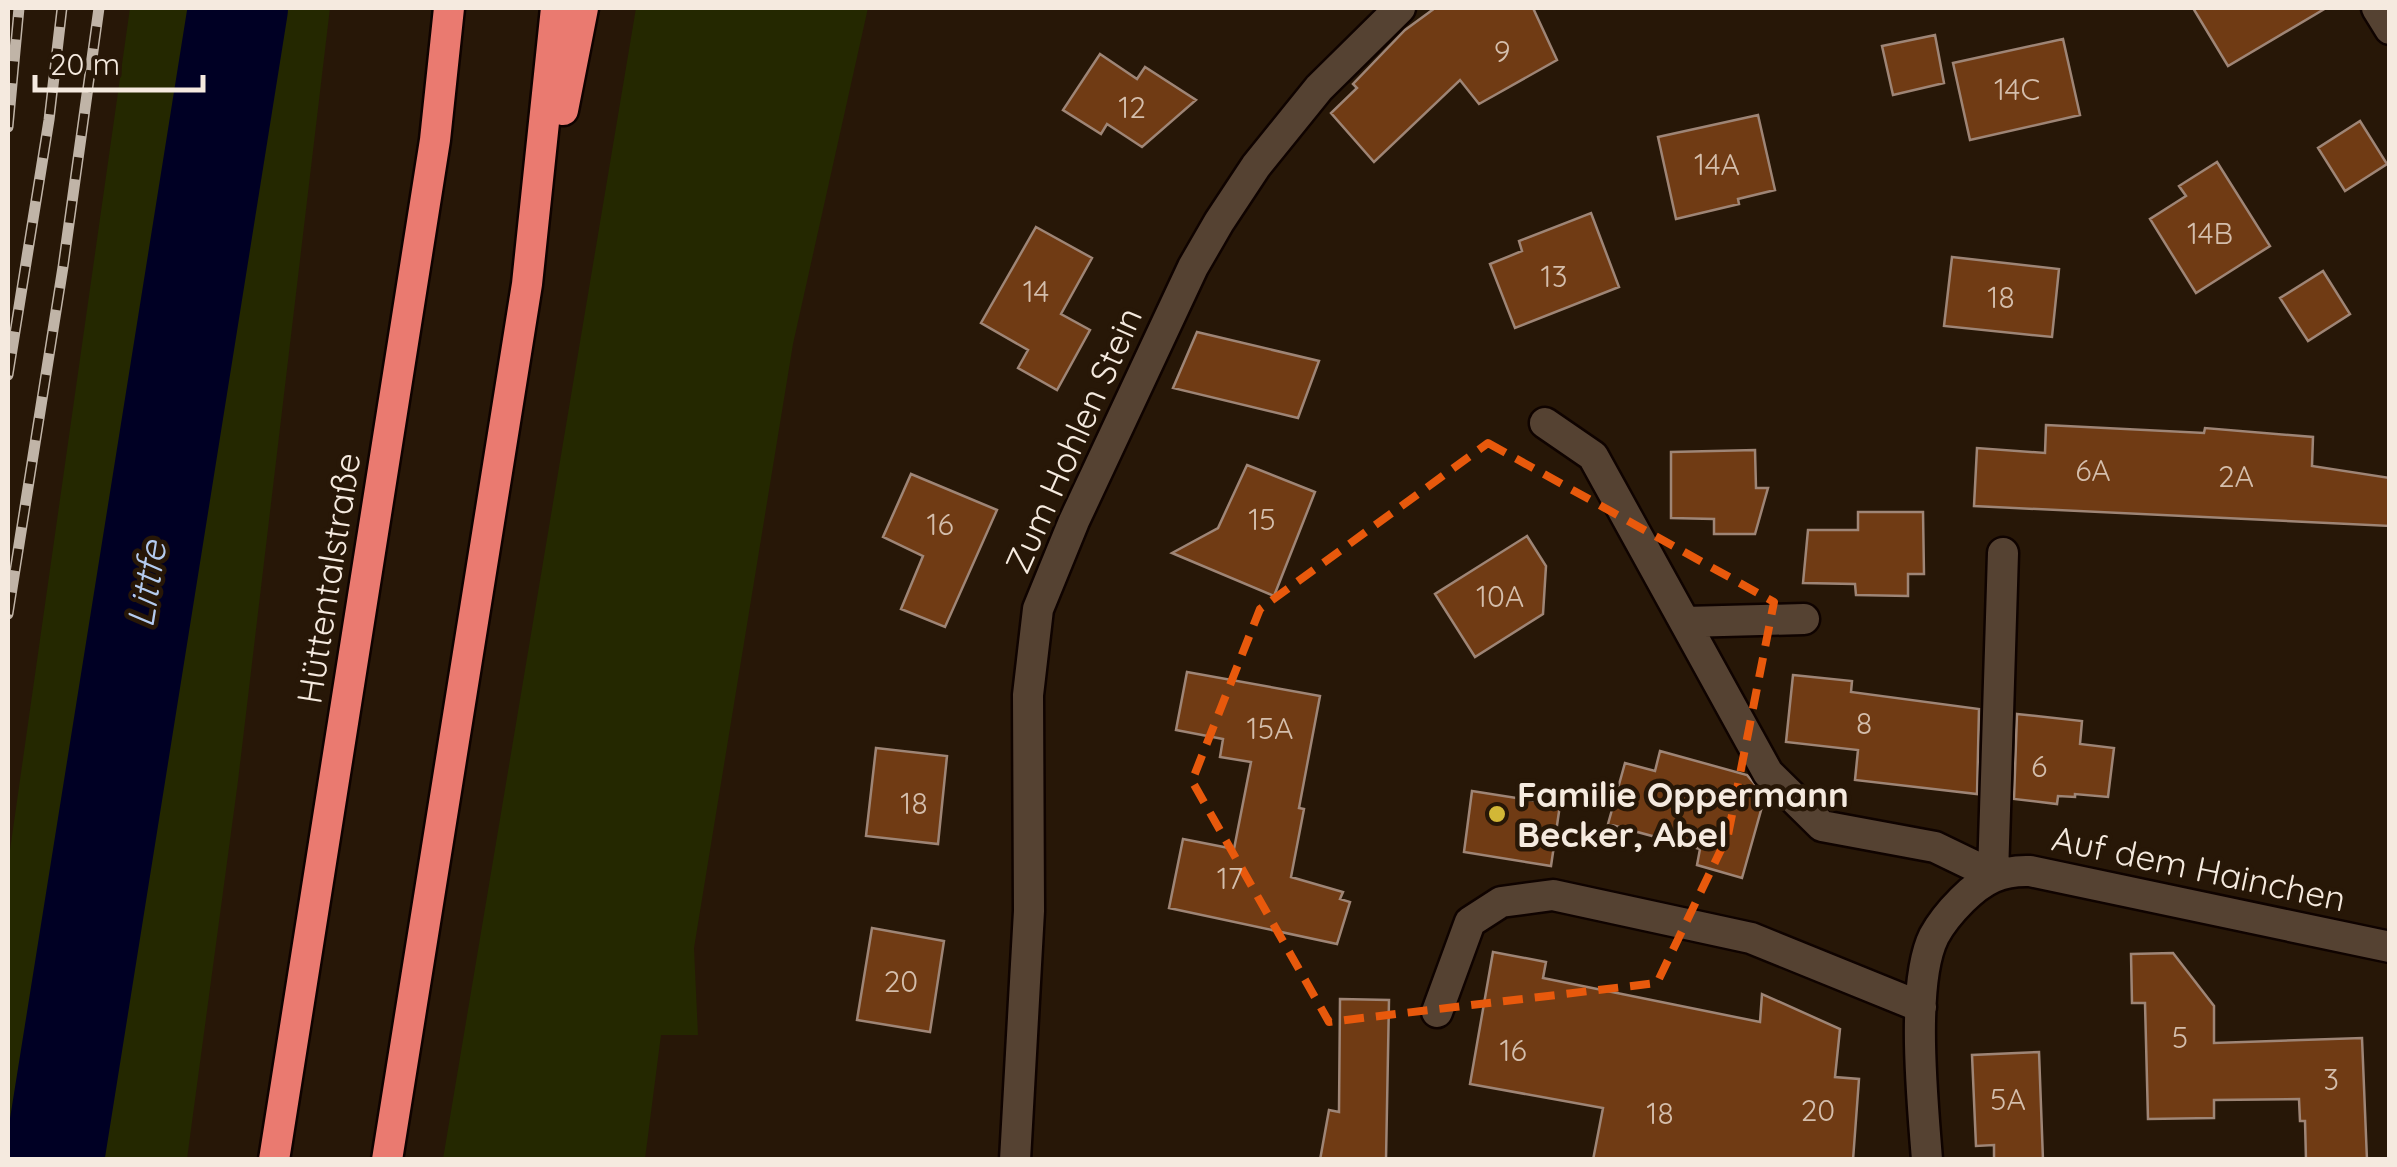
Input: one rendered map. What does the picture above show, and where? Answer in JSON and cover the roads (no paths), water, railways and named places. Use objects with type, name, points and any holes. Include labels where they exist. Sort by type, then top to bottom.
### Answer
[{"type":"highway","points":[[432,8],[435,140]]},
{"type":"highway","name":"Hüttentalstraße","points":[[274,1160],[435,140],[449,8]]},
{"type":"highway","points":[[528,284],[556,8]]},
{"type":"highway","points":[[387,1160],[528,284],[583,8]]},
{"type":"street","name":"Zum Hohlen Stein","points":[[1014,1160],[1029,911],[1028,695],[1038,608],[1074,521],[1193,266],[1219,222],[1256,166],[1318,88],[1400,8]]},
{"type":"street","points":[[2377,8],[2390,28]]},
{"type":"street","name":"Auf dem Hainchen","points":[[1545,423],[1593,456],[1768,773],[1822,826],[1935,847],[1994,875],[2030,870],[2390,947]]},
{"type":"street","points":[[1928,1160],[1921,1007],[1933,938],[1952,911],[1994,875],[2003,553]]},
{"type":"street","points":[[1686,622],[1804,618]]},
{"type":"street","points":[[1437,1012],[1470,922],[1501,902],[1553,895],[1750,938],[1921,1007]]},
{"type":"waterway","name":"Littfe","points":[[54,1160],[238,8]]},
{"type":"railway","points":[[8,127],[19,8]]},
{"type":"railway","points":[[8,375],[49,120],[62,8]]},
{"type":"railway","points":[[8,614],[99,8]]},
{"type":"place","name":"Familie Oppermann Becker, Abel","points":[[1497,814]]}]
